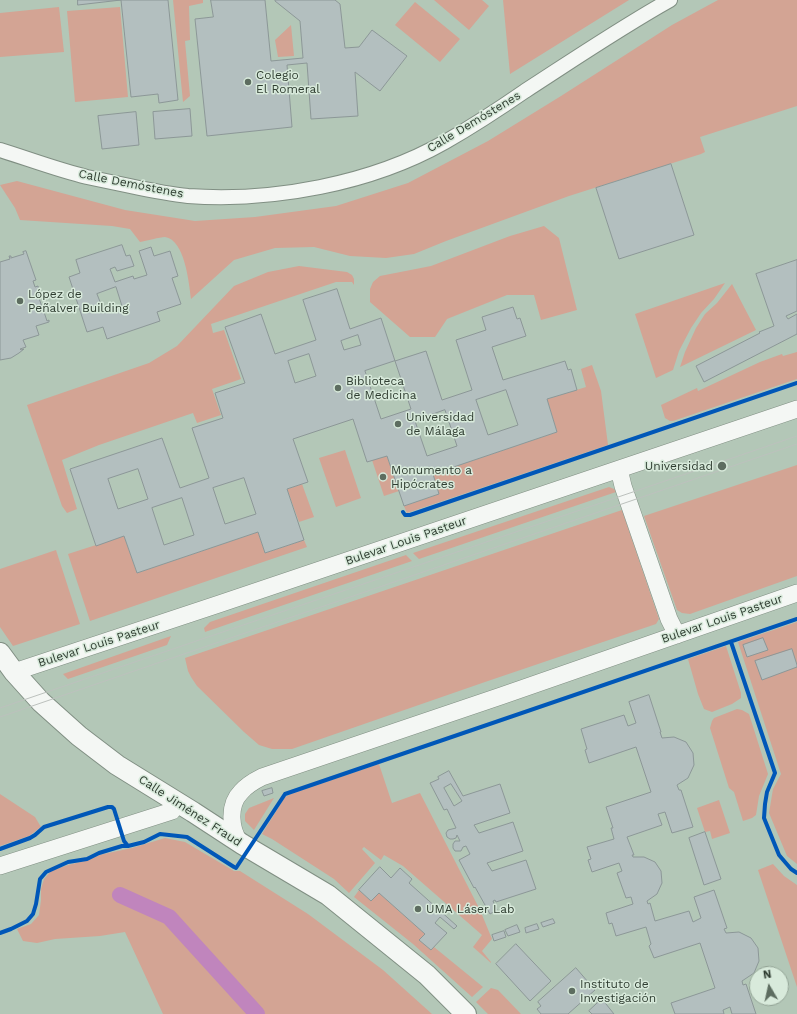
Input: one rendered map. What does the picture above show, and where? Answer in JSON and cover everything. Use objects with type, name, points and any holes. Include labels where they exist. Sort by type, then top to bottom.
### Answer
[{"type":"main road","name":"Calle Jiménez Fraud","points":[[0,653],[7,670],[31,706],[92,760],[313,899],[398,965],[452,1014]]},
{"type":"main road","name":"Calle Jiménez Fraud","points":[[7,670],[79,736],[117,765],[240,843],[328,895],[427,975],[466,1014]]},
{"type":"street","name":"Calle Demóstenes","points":[[0,150],[86,177],[151,191],[187,196],[223,197],[268,194],[312,188],[358,178],[399,164],[443,143],[481,121],[639,18],[670,0]]},
{"type":"street","name":"Bulevar Louis Pasteur","points":[[7,670],[797,409]]},
{"type":"street","points":[[619,469],[623,486],[667,613],[677,635]]},
{"type":"street","name":"Bulevar Louis Pasteur","points":[[240,843],[232,824],[232,811],[234,803],[237,796],[241,792],[262,777],[797,593]]},
{"type":"street","points":[[0,866],[172,811]]},
{"type":"shaded area","points":[[173,0],[203,0],[203,3],[189,6],[190,40],[185,41],[190,96],[183,102]]},
{"type":"shaded area","points":[[434,0],[482,0],[489,6],[469,30]]},
{"type":"shaded area","points":[[503,0],[629,0],[510,74]]},
{"type":"shaded area","points":[[718,0],[797,0],[797,106],[700,137],[705,152],[701,154],[569,196],[414,254],[386,258],[350,256],[314,247],[275,248],[234,260],[191,299],[185,263],[177,246],[172,240],[165,237],[140,242],[130,229],[112,226],[20,220],[15,208],[0,185],[17,181],[125,210],[195,221],[255,217],[336,206],[408,183],[488,141],[672,25]]},
{"type":"shaded area","points":[[415,2],[460,39],[440,62],[395,25]]},
{"type":"shaded area","points":[[59,7],[64,52],[0,57],[0,13]]},
{"type":"shaded area","points":[[120,7],[128,97],[75,102],[67,11]]},
{"type":"shaded area","points":[[291,25],[294,56],[278,57],[275,40]]},
{"type":"shaded area","points":[[544,226],[559,238],[577,310],[541,320],[534,295],[507,295],[447,319],[435,337],[410,337],[370,302],[370,289],[373,282],[380,276],[431,266],[510,236]]},
{"type":"shaded area","points":[[299,266],[347,272],[352,275],[354,285],[352,282],[336,282],[211,324],[213,333],[224,330],[241,379],[212,389],[221,415],[197,423],[193,413],[99,445],[62,460],[77,509],[67,513],[62,506],[27,405],[149,363],[177,346],[234,286],[268,272]]},
{"type":"shaded area","points":[[725,283],[691,328],[679,351],[673,370],[656,378],[635,314]]},
{"type":"shaded area","points":[[732,284],[756,330],[680,367],[696,328],[705,314],[717,303]]},
{"type":"shaded area","points":[[797,352],[797,379],[673,421],[665,418],[661,405],[697,388],[698,391],[760,362],[782,354],[783,356]]},
{"type":"shaded area","points":[[592,365],[601,391],[608,445],[407,513],[404,506],[439,494],[433,474],[557,432],[547,399],[586,387],[581,369]]},
{"type":"shaded area","points":[[345,450],[361,498],[336,507],[319,458]]},
{"type":"shaded area","points":[[387,456],[399,491],[384,496],[372,460]]},
{"type":"shaded area","points":[[797,465],[797,576],[690,614],[682,613],[677,610],[644,516]]},
{"type":"shaded area","points":[[302,484],[314,517],[299,522],[287,489]]},
{"type":"shaded area","points":[[609,487],[614,489],[616,492],[419,559],[413,553]]},
{"type":"shaded area","points":[[622,510],[659,619],[656,624],[292,749],[272,749],[259,745],[197,686],[188,671],[185,658]]},
{"type":"shaded area","points":[[258,532],[265,553],[304,540],[307,547],[90,621],[68,554],[124,536],[137,573]]},
{"type":"shaded area","points":[[56,550],[80,624],[13,646],[0,627],[0,569]]},
{"type":"shaded area","points":[[406,555],[412,561],[205,632],[204,628],[210,622]]},
{"type":"shaded area","points":[[797,622],[797,864],[787,856],[769,813],[773,789],[781,774],[738,642]]},
{"type":"shaded area","points":[[171,636],[167,645],[68,679],[63,674]]},
{"type":"shaded area","points":[[726,646],[741,693],[741,698],[732,704],[712,712],[704,709],[688,659]]},
{"type":"shaded area","points":[[737,709],[749,714],[768,774],[759,796],[756,815],[743,821],[734,792],[729,788],[710,728],[714,718]]},
{"type":"shaded area","points":[[379,764],[392,803],[420,793],[480,910],[492,939],[482,951],[491,963],[473,947],[482,935],[403,866],[384,855],[381,860],[364,847],[362,849],[375,863],[349,893],[334,879],[262,834],[285,797]]},
{"type":"shaded area","points":[[0,794],[35,817],[41,827],[29,836],[0,846]]},
{"type":"shaded area","points":[[274,798],[254,830],[245,821],[245,814],[249,808]]},
{"type":"shaded area","points":[[719,800],[730,833],[712,839],[710,831],[705,832],[697,808]]},
{"type":"shaded area","points":[[165,838],[185,842],[234,871],[240,871],[308,914],[383,970],[432,1014],[163,1014],[125,932],[100,936],[55,939],[37,943],[23,941],[17,929],[31,924],[39,915],[41,889],[44,879],[51,871],[89,860],[99,855],[132,848]]},
{"type":"shaded area","points":[[773,864],[784,876],[797,885],[797,987],[758,870]]},
{"type":"shaded area","points":[[359,890],[371,901],[379,893],[425,934],[420,940],[431,950],[434,947],[483,987],[472,997],[413,944],[354,897]]},
{"type":"shaded area","points":[[491,988],[498,990],[521,1014],[488,1014],[476,1002]]},
{"type":"building","points":[[78,0],[121,0],[78,5]]},
{"type":"building","points":[[121,0],[168,0],[178,100],[159,103],[158,94],[131,97]]},
{"type":"building","points":[[211,0],[265,0],[271,61],[303,58],[300,21],[275,0],[335,0],[340,4],[345,48],[359,47],[372,30],[407,56],[380,91],[355,72],[358,116],[311,119],[307,63],[287,65],[292,127],[207,136],[195,19],[213,17]]},
{"type":"building","points":[[190,109],[192,136],[155,139],[153,112]]},
{"type":"building","points":[[136,112],[139,145],[102,149],[98,116]]},
{"type":"building","points":[[671,164],[694,235],[619,259],[596,188]]},
{"type":"building","points":[[122,245],[126,256],[130,255],[134,266],[117,271],[115,267],[110,269],[115,282],[133,276],[134,279],[147,275],[139,251],[151,247],[154,256],[170,251],[178,276],[172,278],[181,304],[157,312],[160,321],[107,339],[103,327],[87,332],[69,277],[80,273],[76,260]],"holes":[[[116,287],[122,306],[104,312],[97,294]]]},
{"type":"building","name":"López de Peñalver Building","points":[[26,251],[36,280],[33,281],[35,287],[38,286],[40,294],[38,295],[42,307],[44,306],[45,308],[43,309],[47,321],[49,320],[49,322],[36,326],[39,335],[23,340],[26,347],[20,349],[24,349],[19,353],[11,358],[0,360],[0,262],[10,259],[9,256],[11,256],[11,258],[24,254],[23,252]]},
{"type":"building","points":[[797,260],[797,311],[786,316],[788,319],[797,314],[797,334],[704,382],[696,366],[760,333],[759,332],[774,326],[756,274]]},
{"type":"building","points":[[337,289],[350,329],[381,318],[395,361],[426,351],[442,400],[472,390],[456,340],[486,330],[482,317],[513,307],[517,319],[520,318],[526,336],[492,347],[503,380],[565,361],[568,370],[571,369],[577,390],[547,399],[557,432],[433,474],[439,494],[404,506],[387,456],[367,462],[353,419],[293,439],[308,482],[287,489],[304,540],[265,553],[258,532],[137,573],[124,536],[96,546],[70,469],[162,438],[180,488],[209,478],[192,428],[223,418],[215,393],[245,383],[225,327],[261,314],[275,354],[316,340],[303,300]],"holes":[[[358,335],[361,345],[344,350],[341,341]],[[309,354],[316,376],[295,383],[288,361]],[[395,361],[411,409],[381,419],[365,371]],[[506,390],[518,425],[488,435],[476,400]],[[445,410],[457,446],[427,456],[415,421]],[[138,469],[148,499],[118,509],[108,479]],[[244,478],[256,514],[225,524],[213,488]],[[182,498],[194,535],[164,545],[152,508]]]},
{"type":"building","points":[[763,638],[768,650],[747,657],[743,645]]},
{"type":"building","points":[[792,649],[797,667],[762,680],[755,661]]},
{"type":"building","points":[[649,695],[662,738],[674,737],[686,742],[693,753],[694,765],[688,778],[677,785],[679,790],[681,790],[693,827],[672,833],[665,812],[658,814],[662,825],[627,837],[634,855],[632,855],[633,857],[644,857],[655,862],[661,871],[662,883],[657,894],[647,901],[648,904],[650,903],[655,921],[689,911],[693,922],[701,918],[694,897],[714,890],[727,928],[724,929],[726,933],[739,932],[751,938],[758,948],[759,961],[757,966],[749,966],[749,976],[742,981],[743,985],[746,984],[749,993],[749,1006],[753,1006],[756,1014],[732,1014],[730,1007],[723,1010],[724,1014],[675,1014],[671,1003],[715,988],[700,943],[654,958],[649,946],[651,944],[646,927],[616,936],[612,923],[609,924],[606,913],[633,904],[631,897],[626,898],[617,873],[622,871],[619,863],[592,872],[588,860],[591,859],[587,847],[614,839],[611,828],[613,828],[606,807],[651,792],[636,747],[589,763],[585,750],[587,749],[581,729],[624,715],[628,726],[636,723],[629,702]]},
{"type":"building","points":[[449,771],[463,796],[500,784],[510,813],[474,825],[479,833],[513,822],[523,851],[487,863],[492,871],[526,860],[536,889],[496,902],[495,900],[493,901],[497,910],[490,914],[459,860],[470,854],[466,846],[463,847],[461,851],[455,851],[453,844],[455,841],[460,841],[457,835],[456,838],[453,839],[447,837],[446,833],[448,830],[456,828],[447,809],[444,810],[430,783],[439,779],[438,777]],"holes":[[[451,784],[462,801],[454,806],[444,788]]]},
{"type":"building","points":[[272,788],[273,793],[264,796],[262,791]]},
{"type":"building","points":[[705,832],[721,879],[704,885],[689,838]]},
{"type":"building","name":"UMA Láser Lab","points":[[380,867],[391,878],[400,868],[412,879],[409,883],[457,926],[454,929],[440,917],[435,923],[447,933],[431,950],[419,940],[425,934],[379,893],[371,901],[359,890]]},
{"type":"building","points":[[553,919],[555,923],[543,927],[541,923]]},
{"type":"building","points":[[537,924],[539,929],[526,933],[525,928]]},
{"type":"building","points":[[517,925],[520,932],[508,936],[505,930]]},
{"type":"building","points":[[504,931],[506,937],[494,941],[492,935]]},
{"type":"building","points":[[516,944],[551,981],[530,1001],[496,964]]},
{"type":"building","name":"Instituto de Investigación","points":[[576,968],[595,990],[568,1014],[541,1014],[537,1009],[541,1006],[538,1002]]},
{"type":"building","points":[[602,999],[614,1014],[592,1014],[589,1011]]},
{"type":"waterway","points":[[120,895],[169,917],[257,1014]]},
{"type":"tram line","points":[[0,708],[797,436]]},
{"type":"tram line","points":[[0,717],[797,444]]},
{"type":"cycle path","points":[[403,512],[405,515],[410,515],[797,383]]},
{"type":"cycle path","points":[[0,933],[27,921],[33,914],[40,879],[46,872],[68,862],[87,859],[99,853],[122,846],[144,842],[160,834],[187,837],[236,868],[285,794],[797,619]]},
{"type":"cycle path","points":[[731,642],[775,773],[767,792],[764,818],[779,855],[791,869],[797,873]]},
{"type":"cycle path","points":[[0,849],[30,838],[44,827],[108,807],[112,807],[114,809],[124,841],[128,846]]},
{"type":"place","name":"Colegio El Romeral","points":[[248,82]]},
{"type":"place","name":"López de Peñalver Building","points":[[20,301]]},
{"type":"place","name":"Biblioteca de Medicina","points":[[338,388]]},
{"type":"place","name":"Universidad de Málaga","points":[[398,424]]},
{"type":"place","name":"Universidad","points":[[722,466]]},
{"type":"place","name":"Monumento a Hipócrates","points":[[383,477]]},
{"type":"place","name":"UMA Láser Lab","points":[[418,909]]},
{"type":"place","name":"Instituto de Investigación","points":[[572,991]]}]
